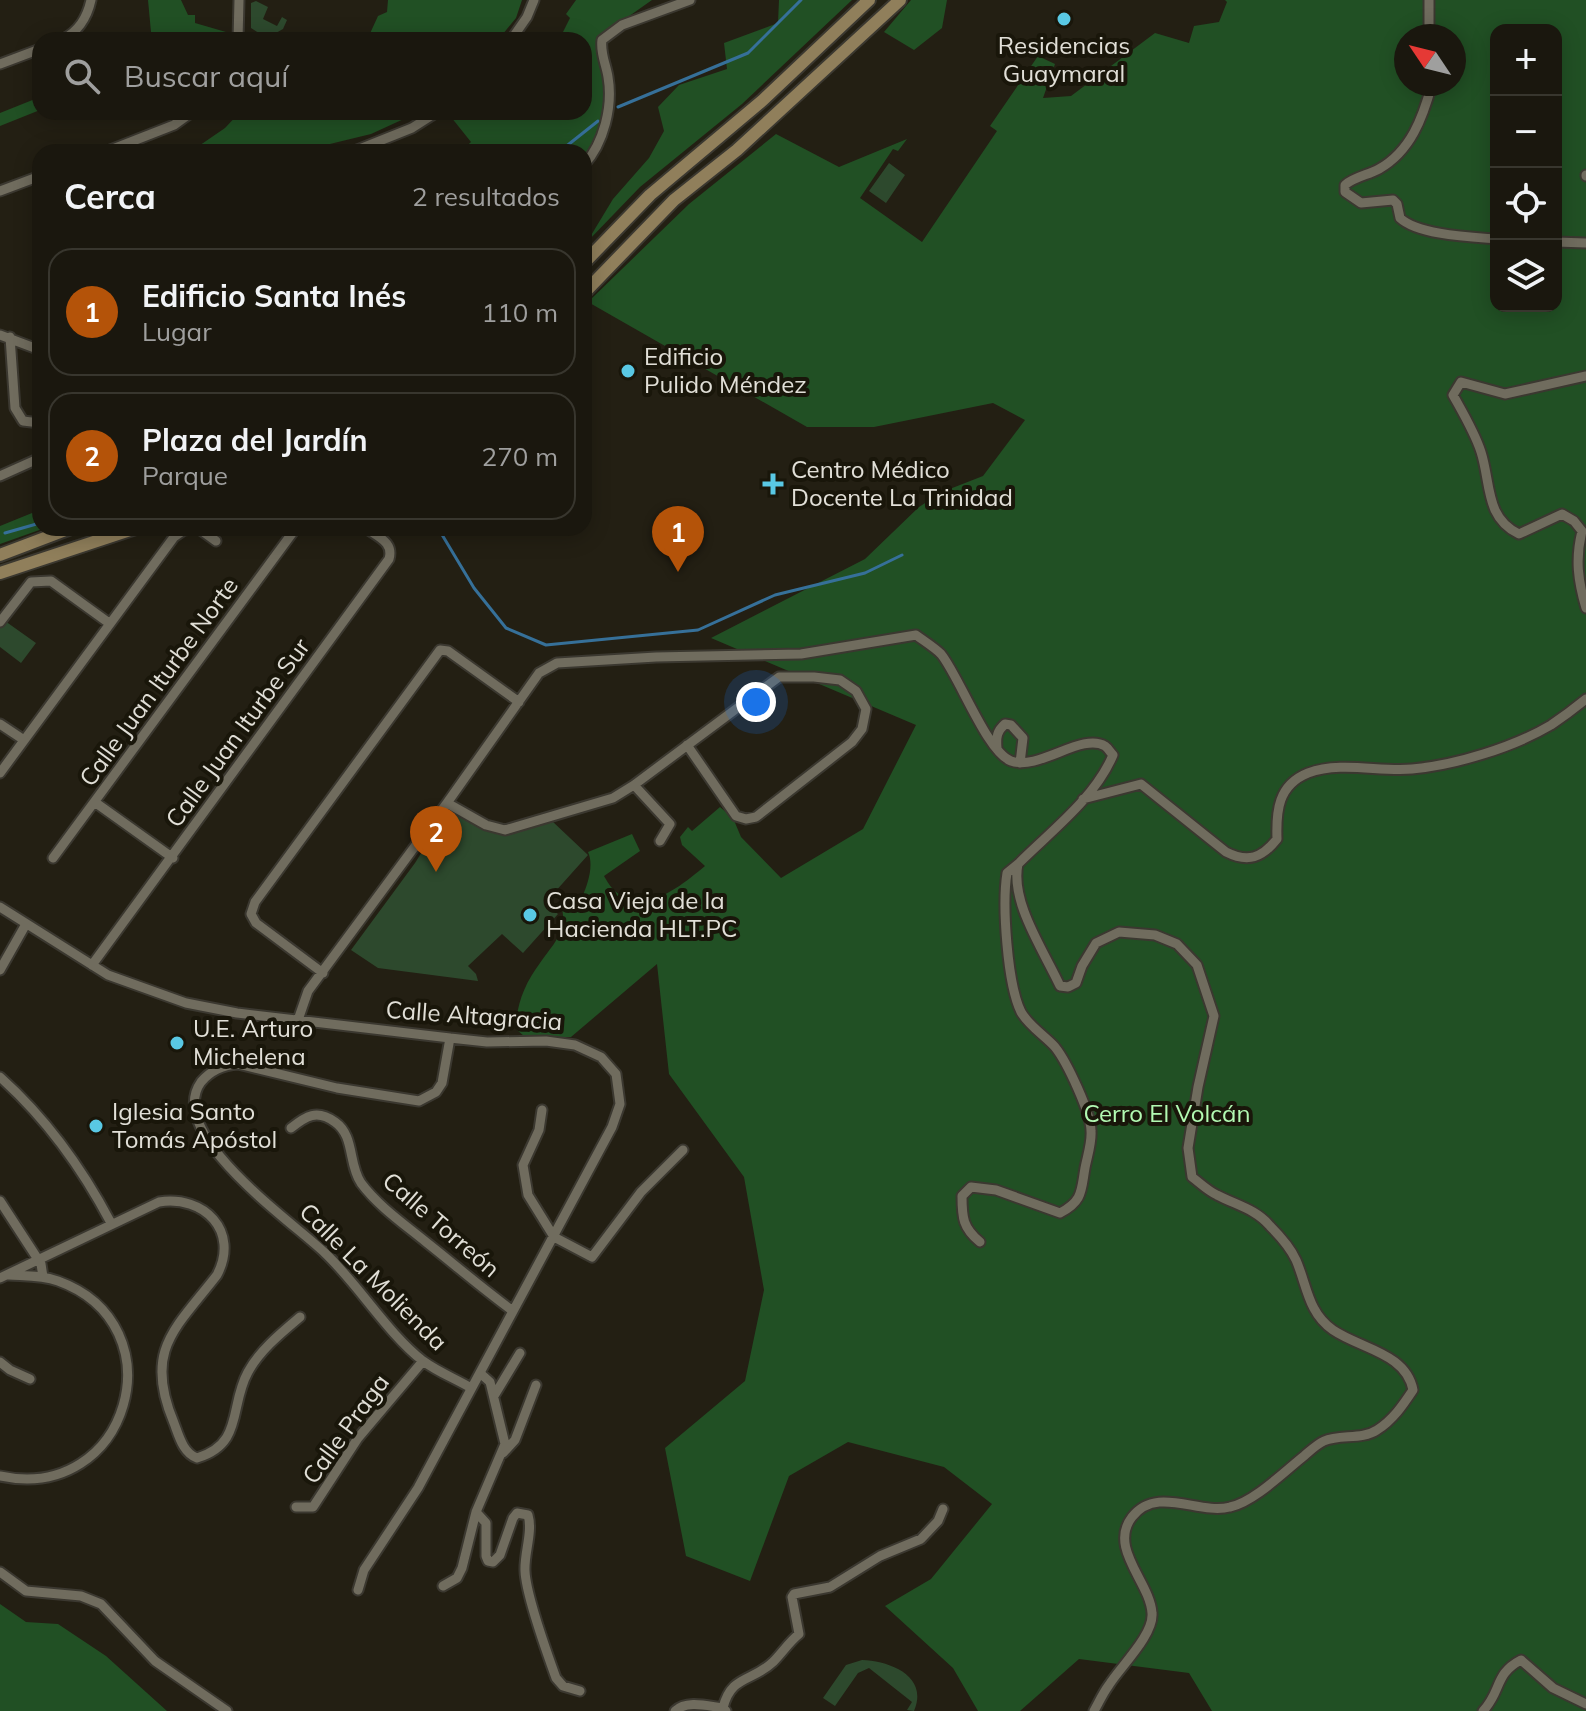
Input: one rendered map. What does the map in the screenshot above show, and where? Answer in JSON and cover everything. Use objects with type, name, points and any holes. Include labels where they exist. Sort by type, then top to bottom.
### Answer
[{"type":"main road","points":[[592,255],[650,195],[763,100],[869,0]]},
{"type":"main road","points":[[592,285],[674,200],[737,150],[900,0]]},
{"type":"main road","points":[[0,555],[50,536]]},
{"type":"main road","points":[[0,573],[112,536]]},
{"type":"street","points":[[74,32],[83,22],[91,0]]},
{"type":"street","points":[[238,32],[239,0]]},
{"type":"street","points":[[517,32],[534,0]]},
{"type":"street","points":[[592,153],[603,136],[607,112],[609,79],[601,49],[602,40],[622,25],[690,0]]},
{"type":"street","points":[[1429,0],[1429,24]]},
{"type":"street","points":[[0,64],[32,52]]},
{"type":"street","points":[[1429,96],[1424,114],[1411,138],[1393,160],[1349,181],[1345,192],[1361,203],[1393,200],[1400,218],[1412,225],[1443,233],[1490,238]]},
{"type":"street","points":[[125,144],[181,120]]},
{"type":"street","points":[[375,144],[424,120]]},
{"type":"street","points":[[0,191],[32,181]]},
{"type":"street","points":[[1562,242],[1586,243]]},
{"type":"street","points":[[32,347],[5,336],[15,408],[23,421],[32,422]]},
{"type":"street","points":[[1586,376],[1505,394],[1461,382],[1453,395],[1481,450],[1492,507],[1502,520],[1519,534],[1562,514],[1574,521],[1582,531],[1577,578],[1586,608]]},
{"type":"street","points":[[0,476],[32,462]]},
{"type":"street","points":[[0,773],[175,536]]},
{"type":"street","points":[[209,536],[216,541]]},
{"type":"street","name":"Calle Juan Iturbe Norte","points":[[53,858],[290,536]]},
{"type":"street","name":"Calle Juan Iturbe Sur","points":[[92,965],[389,559],[389,544],[378,536]]},
{"type":"street","points":[[0,622],[31,582],[51,581],[109,623]]},
{"type":"street","points":[[298,1020],[308,991],[539,673],[557,663],[801,654],[916,635],[940,653],[1007,760],[1026,764],[1093,743],[1104,745],[1113,755],[1107,769],[1083,799],[1007,873],[1004,893],[1007,908],[1006,947],[1022,1013],[1057,1049],[1072,1075],[1091,1130],[1079,1199],[1060,1213],[996,1190],[971,1187],[962,1196],[962,1213],[968,1232],[980,1242]]},
{"type":"street","points":[[323,973],[256,923],[251,914],[264,889],[440,650],[448,651],[519,702]]},
{"type":"street","points":[[447,803],[486,825],[505,830],[599,803],[634,785],[687,745],[779,677],[840,680],[856,691],[866,709],[862,729],[852,742],[756,817],[746,819],[736,816],[687,745]]},
{"type":"street","points":[[1083,799],[1141,784],[1226,852],[1240,859],[1254,859],[1268,851],[1277,839],[1279,800],[1289,786],[1308,774],[1346,768],[1413,769],[1487,754],[1550,725],[1586,699]]},
{"type":"street","points":[[0,724],[24,740]]},
{"type":"street","points":[[997,748],[999,729],[1005,724],[1011,725],[1023,738],[1020,763]]},
{"type":"street","points":[[634,785],[670,824],[660,841]]},
{"type":"street","points":[[96,803],[173,858]]},
{"type":"street","points":[[1018,864],[1017,895],[1060,986],[1068,987],[1076,983],[1096,943],[1119,932],[1155,935],[1177,944],[1197,965],[1214,1016],[1188,1148],[1192,1177],[1215,1195],[1250,1209],[1269,1223],[1296,1259],[1308,1301],[1329,1328],[1397,1361],[1410,1375],[1413,1390],[1400,1411],[1375,1432],[1323,1441],[1263,1489],[1232,1507],[1173,1502],[1143,1506],[1130,1519],[1125,1535],[1127,1553],[1146,1590],[1153,1616],[1138,1648],[1109,1684],[1094,1711]]},
{"type":"street","name":"Calle Altagracia","points":[[0,907],[92,965],[143,989],[186,1003],[237,1013],[487,1042],[546,1041],[575,1045],[601,1057],[616,1074],[620,1092],[618,1115],[418,1488],[364,1570],[358,1590]]},
{"type":"street","points":[[0,970],[26,924]]},
{"type":"street","name":"Calle La Molienda","points":[[450,1038],[442,1083],[436,1092],[419,1101],[337,1088],[227,1064],[210,1073],[198,1087],[194,1104],[199,1125],[226,1165],[328,1255],[423,1361],[471,1388]]},
{"type":"street","points":[[0,1077],[37,1113],[70,1154],[111,1223]]},
{"type":"street","points":[[542,1110],[539,1130],[523,1165],[528,1195],[554,1237],[592,1257],[641,1192],[683,1150]]},
{"type":"street","name":"Calle Torreón","points":[[291,1128],[307,1116],[317,1114],[335,1122],[347,1136],[356,1172],[371,1194],[513,1311]]},
{"type":"street","points":[[0,1201],[41,1264],[40,1277]]},
{"type":"street","points":[[3,1276],[149,1206],[176,1201],[200,1208],[213,1218],[222,1231],[225,1247],[223,1265],[174,1328],[162,1372],[170,1413],[191,1455],[197,1458],[211,1453],[226,1440],[247,1372],[265,1349],[300,1317]]},
{"type":"street","points":[[0,1476],[26,1480],[50,1477],[84,1463],[112,1433],[127,1392],[128,1378],[125,1352],[115,1327],[98,1306],[73,1288],[40,1277],[3,1276]]},
{"type":"street","points":[[494,1396],[520,1353]]},
{"type":"street","name":"Calle Praga","points":[[296,1507],[313,1507],[358,1438],[423,1361]]},
{"type":"street","points":[[0,1362],[30,1379]]},
{"type":"street","points":[[443,1586],[457,1578],[462,1568],[476,1512],[505,1444],[490,1382],[480,1373]]},
{"type":"street","points":[[502,1455],[515,1440],[536,1385]]},
{"type":"street","points":[[675,1711],[680,1706],[702,1705],[724,1710],[726,1694],[739,1681],[771,1664],[799,1634],[794,1594],[830,1587],[880,1556],[921,1539],[938,1521],[943,1509]]},
{"type":"street","points":[[476,1512],[486,1523],[486,1556],[488,1561],[493,1562],[500,1555],[513,1518],[517,1513],[528,1515],[526,1585],[556,1678],[563,1686],[580,1691]]},
{"type":"street","points":[[0,1572],[26,1591],[81,1596],[95,1601],[114,1615],[155,1661],[227,1711]]},
{"type":"street","points":[[1483,1711],[1489,1705],[1506,1668],[1521,1660],[1553,1688],[1586,1704]]},
{"type":"green space","points":[[148,0],[181,0],[188,15],[195,15],[195,23],[226,32],[151,32]]},
{"type":"green space","points":[[388,0],[522,0],[516,18],[505,32],[371,32],[378,16],[387,12]]},
{"type":"green space","points":[[576,0],[652,0],[598,38],[605,81],[604,103],[592,144],[469,144],[471,142],[453,120],[592,120],[592,32],[563,32],[570,18],[566,14]]},
{"type":"green space","points":[[779,0],[852,0],[742,104],[640,187],[592,237],[613,199],[649,158],[664,131],[658,107],[679,85],[727,69],[724,43],[778,23]]},
{"type":"green space","points":[[911,0],[947,0],[942,28],[914,50],[884,32]]},
{"type":"green space","name":"Cerro El Volcán","points":[[1225,0],[1586,0],[1586,1711],[1212,1711],[1189,1673],[1079,1659],[1020,1711],[978,1711],[953,1668],[885,1606],[931,1579],[992,1504],[944,1467],[848,1442],[789,1476],[750,1581],[686,1556],[665,1448],[745,1381],[764,1290],[744,1177],[669,1074],[657,964],[571,1037],[525,1037],[516,1029],[526,986],[557,940],[563,922],[562,904],[582,897],[590,869],[588,852],[632,834],[640,851],[604,876],[615,891],[627,898],[651,900],[674,889],[705,866],[682,845],[680,837],[688,827],[692,831],[720,807],[733,818],[741,837],[781,878],[863,829],[916,725],[711,638],[865,559],[919,507],[942,492],[983,476],[1025,420],[993,403],[874,427],[807,427],[592,304],[592,298],[689,204],[776,134],[839,167],[907,139],[898,151],[893,149],[860,198],[922,242],[997,131],[990,126],[1038,56],[1055,64],[1043,98],[1071,96],[1155,33],[1189,43],[1194,26],[1219,22],[1227,2]]},
{"type":"green space","points":[[256,1],[268,7],[263,19],[277,26],[282,17],[287,20],[283,29],[257,32],[251,28],[251,3]]},
{"type":"green space","points":[[32,100],[32,113],[0,126],[0,113]]},
{"type":"green space","points":[[232,120],[402,120],[371,134],[330,144],[202,144]]},
{"type":"green space","points":[[889,163],[905,175],[886,203],[869,191]]},
{"type":"green space","points":[[32,513],[32,533],[0,544],[0,526]]},
{"type":"green space","points":[[5,621],[36,643],[21,663],[0,647],[0,628]]},
{"type":"green space","points":[[450,807],[494,833],[552,821],[588,855],[545,903],[558,914],[523,953],[502,934],[468,966],[478,981],[378,968],[351,950],[415,863]]},
{"type":"green space","points":[[0,1604],[26,1622],[58,1624],[106,1656],[167,1711],[0,1711]]},
{"type":"green space","points":[[862,1660],[895,1667],[912,1680],[917,1699],[914,1711],[907,1710],[912,1702],[869,1668],[858,1673],[835,1706],[823,1698],[846,1665]]},
{"type":"waterway","points":[[618,107],[748,53],[801,0]]},
{"type":"waterway","points":[[569,144],[598,121]]},
{"type":"waterway","points":[[5,533],[32,525]]},
{"type":"waterway","points":[[443,536],[474,588],[506,628],[546,645],[698,630],[775,595],[865,573],[902,555]]},
{"type":"place","name":"Residencias Guaymaral","points":[[1064,19]]},
{"type":"place","name":"Edificio Pulido Méndez","points":[[628,371]]},
{"type":"place","name":"Centro Médico Docente La Trinidad","points":[[773,484]]},
{"type":"place","name":"Edificio Santa Inés","points":[[678,572]]},
{"type":"place","name":"Plaza del Jardín","points":[[436,872]]},
{"type":"place","name":"Casa Vieja de la Hacienda HLT.PC","points":[[530,915]]},
{"type":"place","name":"U.E. Arturo Michelena","points":[[177,1043]]},
{"type":"place","name":"Iglesia Santo Tomás Apóstol","points":[[96,1126]]}]
